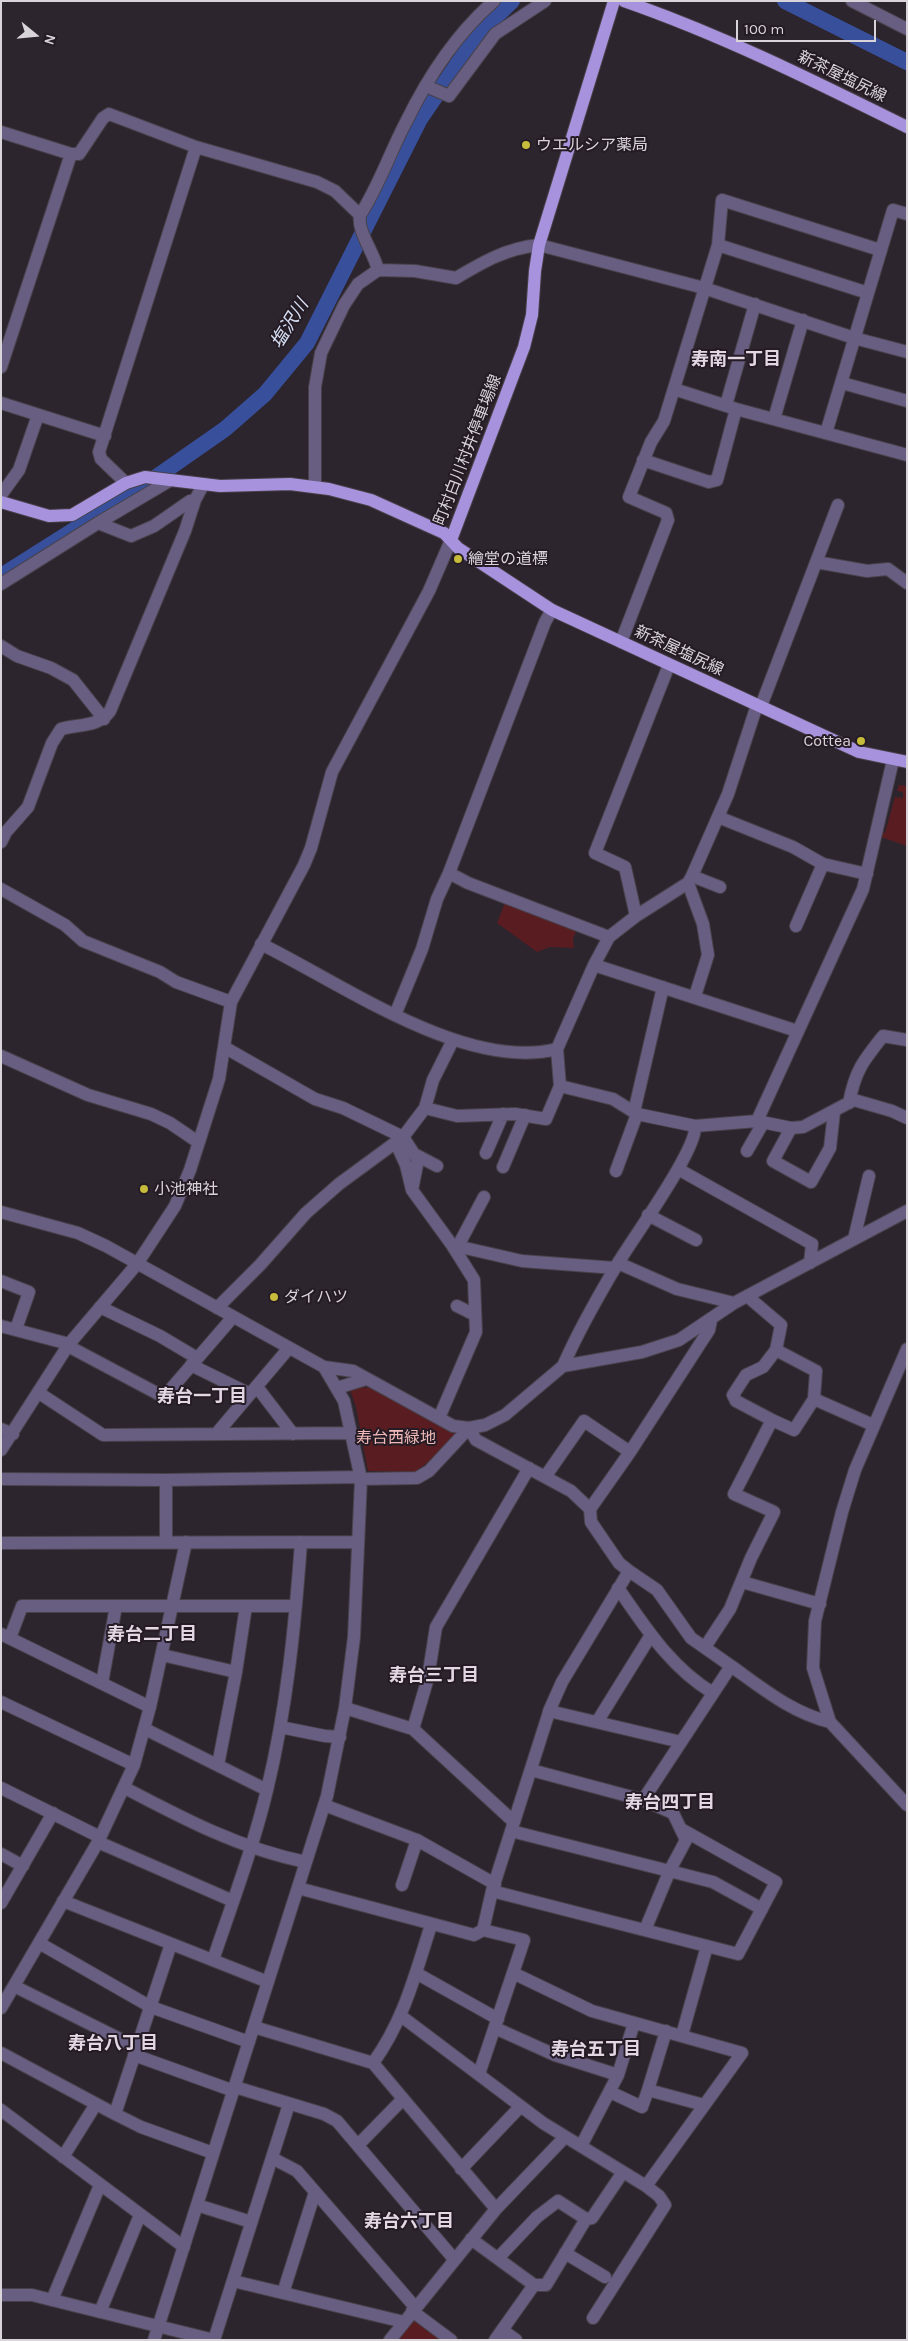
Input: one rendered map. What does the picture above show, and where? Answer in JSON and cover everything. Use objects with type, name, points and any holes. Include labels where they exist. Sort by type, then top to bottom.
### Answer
[{"type":"main road","name":"町村白川村井停車場線","points":[[1,502],[49,516],[72,515],[126,483],[145,477],[204,485],[285,484],[315,487],[371,500],[444,532],[451,540],[524,347],[532,315],[539,245],[614,1]]},
{"type":"main road","name":"新茶屋塩尻線","points":[[624,1],[686,23],[744,48],[907,126]]},
{"type":"main road","name":"新茶屋塩尻線","points":[[451,540],[458,548],[509,584],[552,610],[858,752],[907,762]]},
{"type":"street","points":[[360,219],[406,122],[426,86],[459,35],[494,1]]},
{"type":"street","points":[[426,86],[449,96],[495,34],[545,1]]},
{"type":"street","points":[[852,1],[907,29]]},
{"type":"street","points":[[1,132],[71,154],[79,154],[103,118],[109,114],[196,147],[317,182],[335,191],[360,219],[377,264]]},
{"type":"street","points":[[126,483],[101,458],[99,452],[196,147]]},
{"type":"street","points":[[1,367],[71,154]]},
{"type":"street","points":[[621,642],[668,520],[666,513],[629,497],[650,442],[664,421],[718,245],[722,200],[880,250]]},
{"type":"street","points":[[826,433],[893,210],[907,214]]},
{"type":"street","points":[[377,264],[456,278],[487,260],[517,247],[539,245],[704,288],[854,338],[907,352]]},
{"type":"street","points":[[718,245],[868,293]]},
{"type":"street","points":[[315,487],[315,387],[320,352],[344,305],[358,284],[377,264]]},
{"type":"street","points":[[643,460],[710,482],[717,480],[731,407],[755,304]]},
{"type":"street","points":[[774,419],[803,320]]},
{"type":"street","points":[[842,383],[907,401]]},
{"type":"street","points":[[674,389],[731,407],[907,455]]},
{"type":"street","points":[[1,402],[105,436]]},
{"type":"street","points":[[1,495],[20,470],[38,415]]},
{"type":"street","points":[[1,584],[98,522],[168,481]]},
{"type":"street","points":[[3,835],[28,807],[52,743],[61,729],[91,724],[104,719],[110,711],[185,531],[195,500],[204,485]]},
{"type":"street","points":[[98,522],[131,536],[154,526],[190,501],[195,500]]},
{"type":"street","points":[[425,1108],[457,1116],[503,1114],[546,1118],[560,1086],[557,1049],[594,964],[609,937],[636,916],[690,880],[728,794],[759,706],[838,505]]},
{"type":"street","points":[[1,1450],[7,1431],[39,1393],[68,1345],[136,1264],[175,1206],[190,1170],[219,1079],[231,1002],[294,886],[312,848],[332,772],[429,591],[451,540]]},
{"type":"street","points":[[816,562],[867,571],[888,569],[907,582]]},
{"type":"street","points":[[395,1015],[422,949],[437,899],[449,873],[545,622],[552,610]]},
{"type":"street","points":[[1,646],[17,656],[51,668],[73,680],[104,719]]},
{"type":"street","points":[[636,916],[625,866],[595,853],[669,665]]},
{"type":"street","points":[[748,1151],[797,1031],[862,889],[893,760]]},
{"type":"street","points":[[718,817],[792,847],[823,864],[867,874]]},
{"type":"street","points":[[796,926],[823,864]]},
{"type":"street","points":[[449,873],[468,883],[609,937]]},
{"type":"street","points":[[690,880],[720,887]]},
{"type":"street","points":[[690,880],[703,924],[708,955],[695,996]]},
{"type":"street","points":[[1,889],[65,925],[83,941],[160,972],[176,982],[231,1002]]},
{"type":"street","points":[[261,944],[395,1015],[453,1040],[516,1051],[557,1049]]},
{"type":"street","points":[[594,964],[797,1031]]},
{"type":"street","points":[[621,1166],[664,987]]},
{"type":"street","points":[[850,1103],[853,1083],[861,1063],[882,1036],[907,1040]]},
{"type":"street","points":[[217,1308],[260,1265],[306,1213],[339,1184],[400,1140],[425,1108],[434,1080],[453,1040]]},
{"type":"street","points":[[224,1047],[315,1099],[343,1108],[400,1140],[416,1155],[438,1166]]},
{"type":"street","points":[[1,1056],[88,1095],[151,1114],[170,1123],[198,1142]]},
{"type":"street","points":[[560,1086],[613,1099],[635,1113],[695,1126],[760,1122],[791,1128],[803,1127],[854,1100],[892,1111],[907,1118]]},
{"type":"street","points":[[791,1128],[773,1161],[811,1182],[830,1148],[834,1112]]},
{"type":"street","points":[[486,1153],[503,1114]]},
{"type":"street","points":[[503,1167],[524,1116]]},
{"type":"street","points":[[1,1212],[78,1233],[324,1367],[353,1371],[453,1426],[469,1428],[485,1425],[505,1415],[563,1366],[580,1329],[616,1266],[678,1169],[696,1133],[695,1126]]},
{"type":"street","points":[[400,1140],[412,1190],[455,1245],[474,1280],[476,1332],[439,1418]]},
{"type":"street","points":[[412,1190],[418,1160],[416,1155]]},
{"type":"street","points":[[678,1169],[812,1244],[810,1263]]},
{"type":"street","points":[[854,1238],[870,1182]]},
{"type":"street","points":[[455,1245],[484,1197]]},
{"type":"street","points":[[563,1366],[662,1347],[679,1340],[711,1320],[734,1302],[907,1211]]},
{"type":"street","points":[[648,1215],[696,1240]]},
{"type":"street","points":[[455,1245],[522,1261],[616,1266],[677,1289],[734,1302]]},
{"type":"street","points":[[1,1281],[29,1292],[16,1329]]},
{"type":"street","points":[[747,1296],[781,1324],[776,1350],[763,1367],[746,1374],[734,1395],[736,1401],[794,1430],[814,1399],[816,1371],[776,1350]]},
{"type":"street","points":[[457,1306],[475,1315]]},
{"type":"street","points":[[100,1307],[160,1336],[194,1361],[253,1391],[294,1434]]},
{"type":"street","points":[[1,1326],[68,1345],[164,1396],[233,1317]]},
{"type":"street","points":[[711,1320],[709,1330],[630,1452],[590,1509],[590,1522],[620,1563],[657,1590],[691,1638],[780,1701],[812,1718],[830,1722]]},
{"type":"street","points":[[217,1433],[290,1348]]},
{"type":"street","points":[[907,1349],[852,1478],[814,1630],[813,1668],[830,1722],[907,1805]]},
{"type":"street","points":[[154,2340],[324,1805],[340,1738],[354,1637],[360,1478],[344,1401],[324,1367]]},
{"type":"street","points":[[337,1388],[366,1379]]},
{"type":"street","points":[[39,1393],[104,1435],[351,1433]]},
{"type":"street","points":[[814,1399],[873,1425]]},
{"type":"street","points":[[706,1647],[730,1609],[750,1558],[774,1512],[734,1494],[772,1420]]},
{"type":"street","points":[[545,1477],[584,1421],[630,1452]]},
{"type":"street","points":[[469,1428],[476,1440],[571,1491],[590,1509]]},
{"type":"street","points":[[1,1479],[417,1478],[429,1471],[469,1428]]},
{"type":"street","points":[[412,1729],[428,1678],[436,1626],[529,1468]]},
{"type":"street","points":[[166,1480],[166,1542]]},
{"type":"street","points":[[1,2008],[8,1991],[99,1839],[134,1766],[145,1729],[186,1542]]},
{"type":"street","points":[[214,1960],[251,1848],[267,1790],[289,1675],[302,1542]]},
{"type":"street","points":[[1,1543],[358,1542]]},
{"type":"street","points":[[483,1930],[494,1888],[549,1711],[562,1682],[629,1571]]},
{"type":"street","points":[[742,1582],[820,1604]]},
{"type":"street","points":[[618,1588],[651,1635],[683,1672],[713,1693]]},
{"type":"street","points":[[150,1707],[5,1636],[22,1606],[296,1606]]},
{"type":"street","points":[[102,1683],[116,1606]]},
{"type":"street","points":[[218,1765],[236,1672],[246,1606]]},
{"type":"street","points":[[597,1722],[651,1635]]},
{"type":"street","points":[[162,1655],[236,1672]]},
{"type":"street","points":[[643,1800],[731,1666]]},
{"type":"street","points":[[1,1702],[134,1766]]},
{"type":"street","points":[[345,1708],[412,1729],[513,1827],[713,1882],[762,1909]]},
{"type":"street","points":[[549,1711],[681,1742]]},
{"type":"street","points":[[280,1727],[340,1738]]},
{"type":"street","points":[[145,1729],[267,1790]]},
{"type":"street","points":[[532,1770],[643,1800],[672,1813],[686,1840],[670,1870],[645,1930]]},
{"type":"street","points":[[1,1788],[53,1813],[99,1839],[233,1900]]},
{"type":"street","points":[[125,1788],[208,1832],[251,1848],[306,1862]]},
{"type":"street","points":[[324,1805],[418,1840],[494,1888],[738,1954],[776,1882],[681,1829]]},
{"type":"street","points":[[1,1903],[53,1813]]},
{"type":"street","points":[[402,1885],[418,1840]]},
{"type":"street","points":[[1,1854],[23,1866]]},
{"type":"street","points":[[298,1888],[474,1935],[483,1930],[524,1940],[497,2024],[478,2074]]},
{"type":"street","points":[[63,1901],[268,1982]]},
{"type":"street","points":[[373,2063],[389,2041],[401,2016],[431,1925]]},
{"type":"street","points":[[38,1943],[151,2007],[249,2042]]},
{"type":"street","points":[[115,2114],[171,1944]]},
{"type":"street","points":[[682,2035],[707,1946]]},
{"type":"street","points":[[416,1973],[497,2024],[554,2055],[618,2075]]},
{"type":"street","points":[[513,1973],[574,2004],[634,2023],[742,2052],[646,2186]]},
{"type":"street","points":[[8,1991],[135,2051],[235,2089],[324,2114],[337,2121],[454,2259]]},
{"type":"street","points":[[401,2016],[520,2108],[646,2186],[659,2196],[665,2205],[593,2318]]},
{"type":"street","points":[[581,2146],[618,2075],[634,2023]]},
{"type":"street","points":[[254,2027],[373,2063],[496,2209]]},
{"type":"street","points":[[610,2092],[642,2107],[666,2031]]},
{"type":"street","points":[[1,2053],[141,2127],[213,2153]]},
{"type":"street","points":[[648,2090],[704,2105]]},
{"type":"street","points":[[358,2145],[403,2099]]},
{"type":"street","points":[[63,2157],[96,2104]]},
{"type":"street","points":[[1,2295],[32,2295],[214,2340],[290,2104]]},
{"type":"street","points":[[461,2169],[520,2108]]},
{"type":"street","points":[[1,2110],[184,2247]]},
{"type":"street","points":[[390,2340],[496,2209],[565,2137]]},
{"type":"street","points":[[272,2158],[296,2171],[414,2309],[451,2340]]},
{"type":"street","points":[[498,2258],[537,2216],[558,2202],[586,2219],[592,2218],[623,2172]]},
{"type":"street","points":[[52,2300],[100,2184]]},
{"type":"street","points":[[283,2293],[315,2192]]},
{"type":"street","points":[[197,2205],[251,2222]]},
{"type":"street","points":[[100,2312],[140,2215]]},
{"type":"street","points":[[471,2239],[534,2285],[546,2285],[586,2219]]},
{"type":"street","points":[[565,2253],[605,2276]]},
{"type":"street","points":[[233,2281],[404,2322]]},
{"type":"street","points":[[516,2340],[499,2335],[534,2285]]},
{"type":"green space","points":[[899,785],[907,786],[907,846],[878,836],[880,832],[885,833],[895,797],[903,798],[903,792],[897,791]]},
{"type":"green space","points":[[506,900],[578,927],[573,939],[574,948],[550,947],[537,952],[497,923]]},
{"type":"green space","name":"寿台西緑地","points":[[359,1387],[371,1388],[456,1433],[437,1455],[415,1472],[368,1471],[356,1407],[350,1390]]},
{"type":"green space","points":[[414,2318],[445,2340],[397,2340]]},
{"type":"waterway","name":"塩沢川","points":[[1,576],[142,487],[225,429],[265,394],[307,343],[420,119],[478,34],[512,1]]},
{"type":"waterway","points":[[785,1],[907,62]]},
{"type":"place","name":"ウエルシア薬局","points":[[526,145]]},
{"type":"place","name":"繪堂の道標","points":[[458,559]]},
{"type":"place","name":"Cottea","points":[[861,741]]},
{"type":"place","name":"小池神社","points":[[144,1189]]},
{"type":"place","name":"ダイハツ","points":[[274,1297]]},
{"type":"district","name":"寿南一丁目","points":[[736,360]]},
{"type":"district","name":"寿台一丁目","points":[[202,1397]]},
{"type":"district","name":"寿台二丁目","points":[[152,1635]]},
{"type":"district","name":"寿台三丁目","points":[[434,1676]]},
{"type":"district","name":"寿台四丁目","points":[[670,1803]]},
{"type":"district","name":"寿台八丁目","points":[[113,2044]]},
{"type":"district","name":"寿台五丁目","points":[[596,2050]]},
{"type":"district","name":"寿台六丁目","points":[[409,2222]]}]
